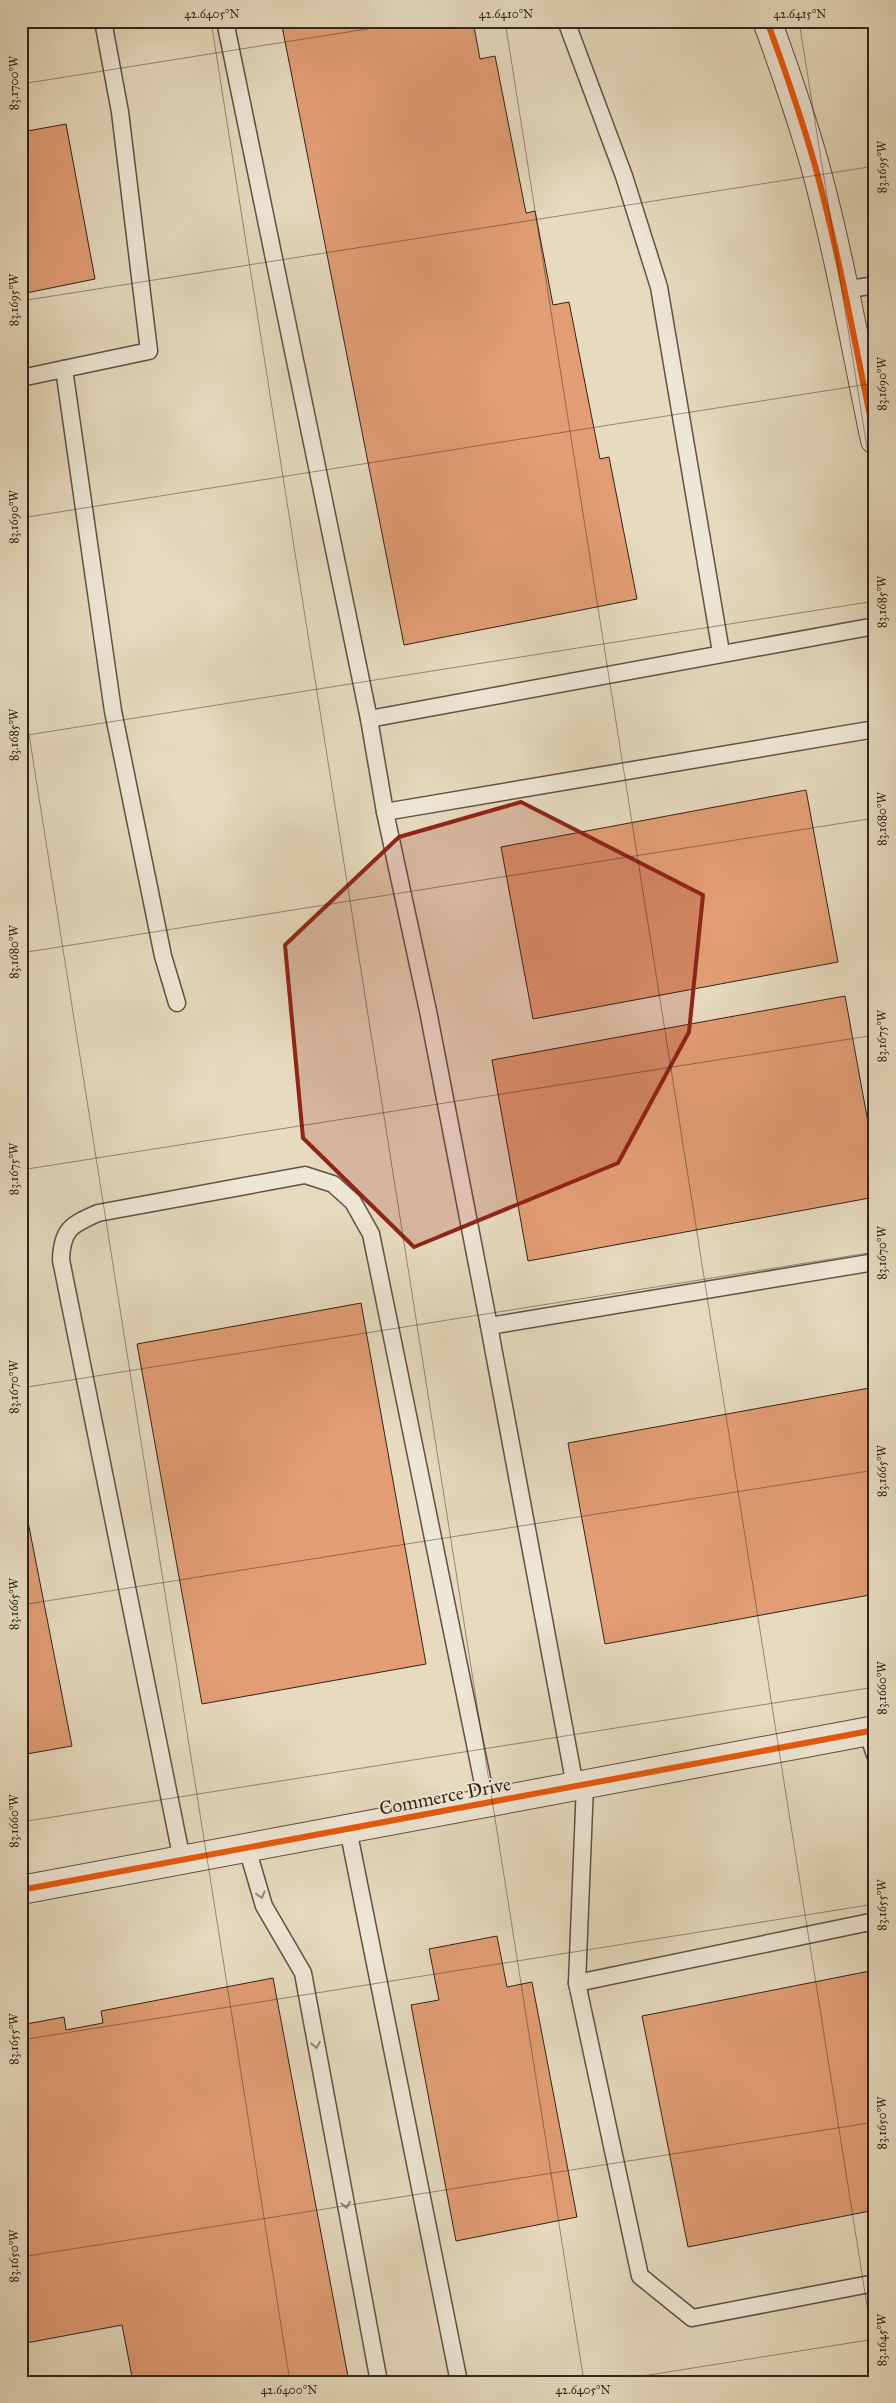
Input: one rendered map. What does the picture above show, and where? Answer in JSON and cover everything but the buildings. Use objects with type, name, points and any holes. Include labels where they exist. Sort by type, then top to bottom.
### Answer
[{"type":"street","points":[[767,21],[792,87],[816,170],[844,290],[875,440]]},
{"type":"street","name":"Commerce Drive","points":[[21,1890],[580,1785],[872,1739]]},
{"type":"lane","points":[[21,378],[149,351],[120,112],[102,21]]},
{"type":"lane","points":[[225,21],[369,718],[385,812],[428,1011],[580,1785],[577,1983],[640,2276],[692,2318],[875,2283]]},
{"type":"lane","points":[[566,21],[624,176],[659,287],[722,652]]},
{"type":"lane","points":[[844,290],[875,285]]},
{"type":"lane","points":[[64,369],[113,711],[163,956],[176,1003]]},
{"type":"lane","points":[[369,718],[722,652],[875,626]]},
{"type":"lane","points":[[385,812],[875,729]]},
{"type":"lane","points":[[182,1860],[61,1260],[61,1241],[72,1225],[98,1213],[304,1176],[333,1184],[353,1202],[371,1234],[487,1803]]},
{"type":"lane","points":[[489,1326],[875,1262]]},
{"type":"lane","points":[[348,1829],[458,2382]]},
{"type":"lane","points":[[248,1848],[264,1906],[303,1973],[379,2382]]},
{"type":"lane","points":[[577,1983],[875,1921]]},
{"type":"highlighted area","points":[[521,802],[703,895],[689,1032],[618,1163],[414,1247],[303,1138],[285,945],[399,837]]},
{"type":"cycle path","points":[[767,21],[799,113],[825,203],[875,440]]},
{"type":"cycle path","points":[[21,1890],[875,1730]]}]
